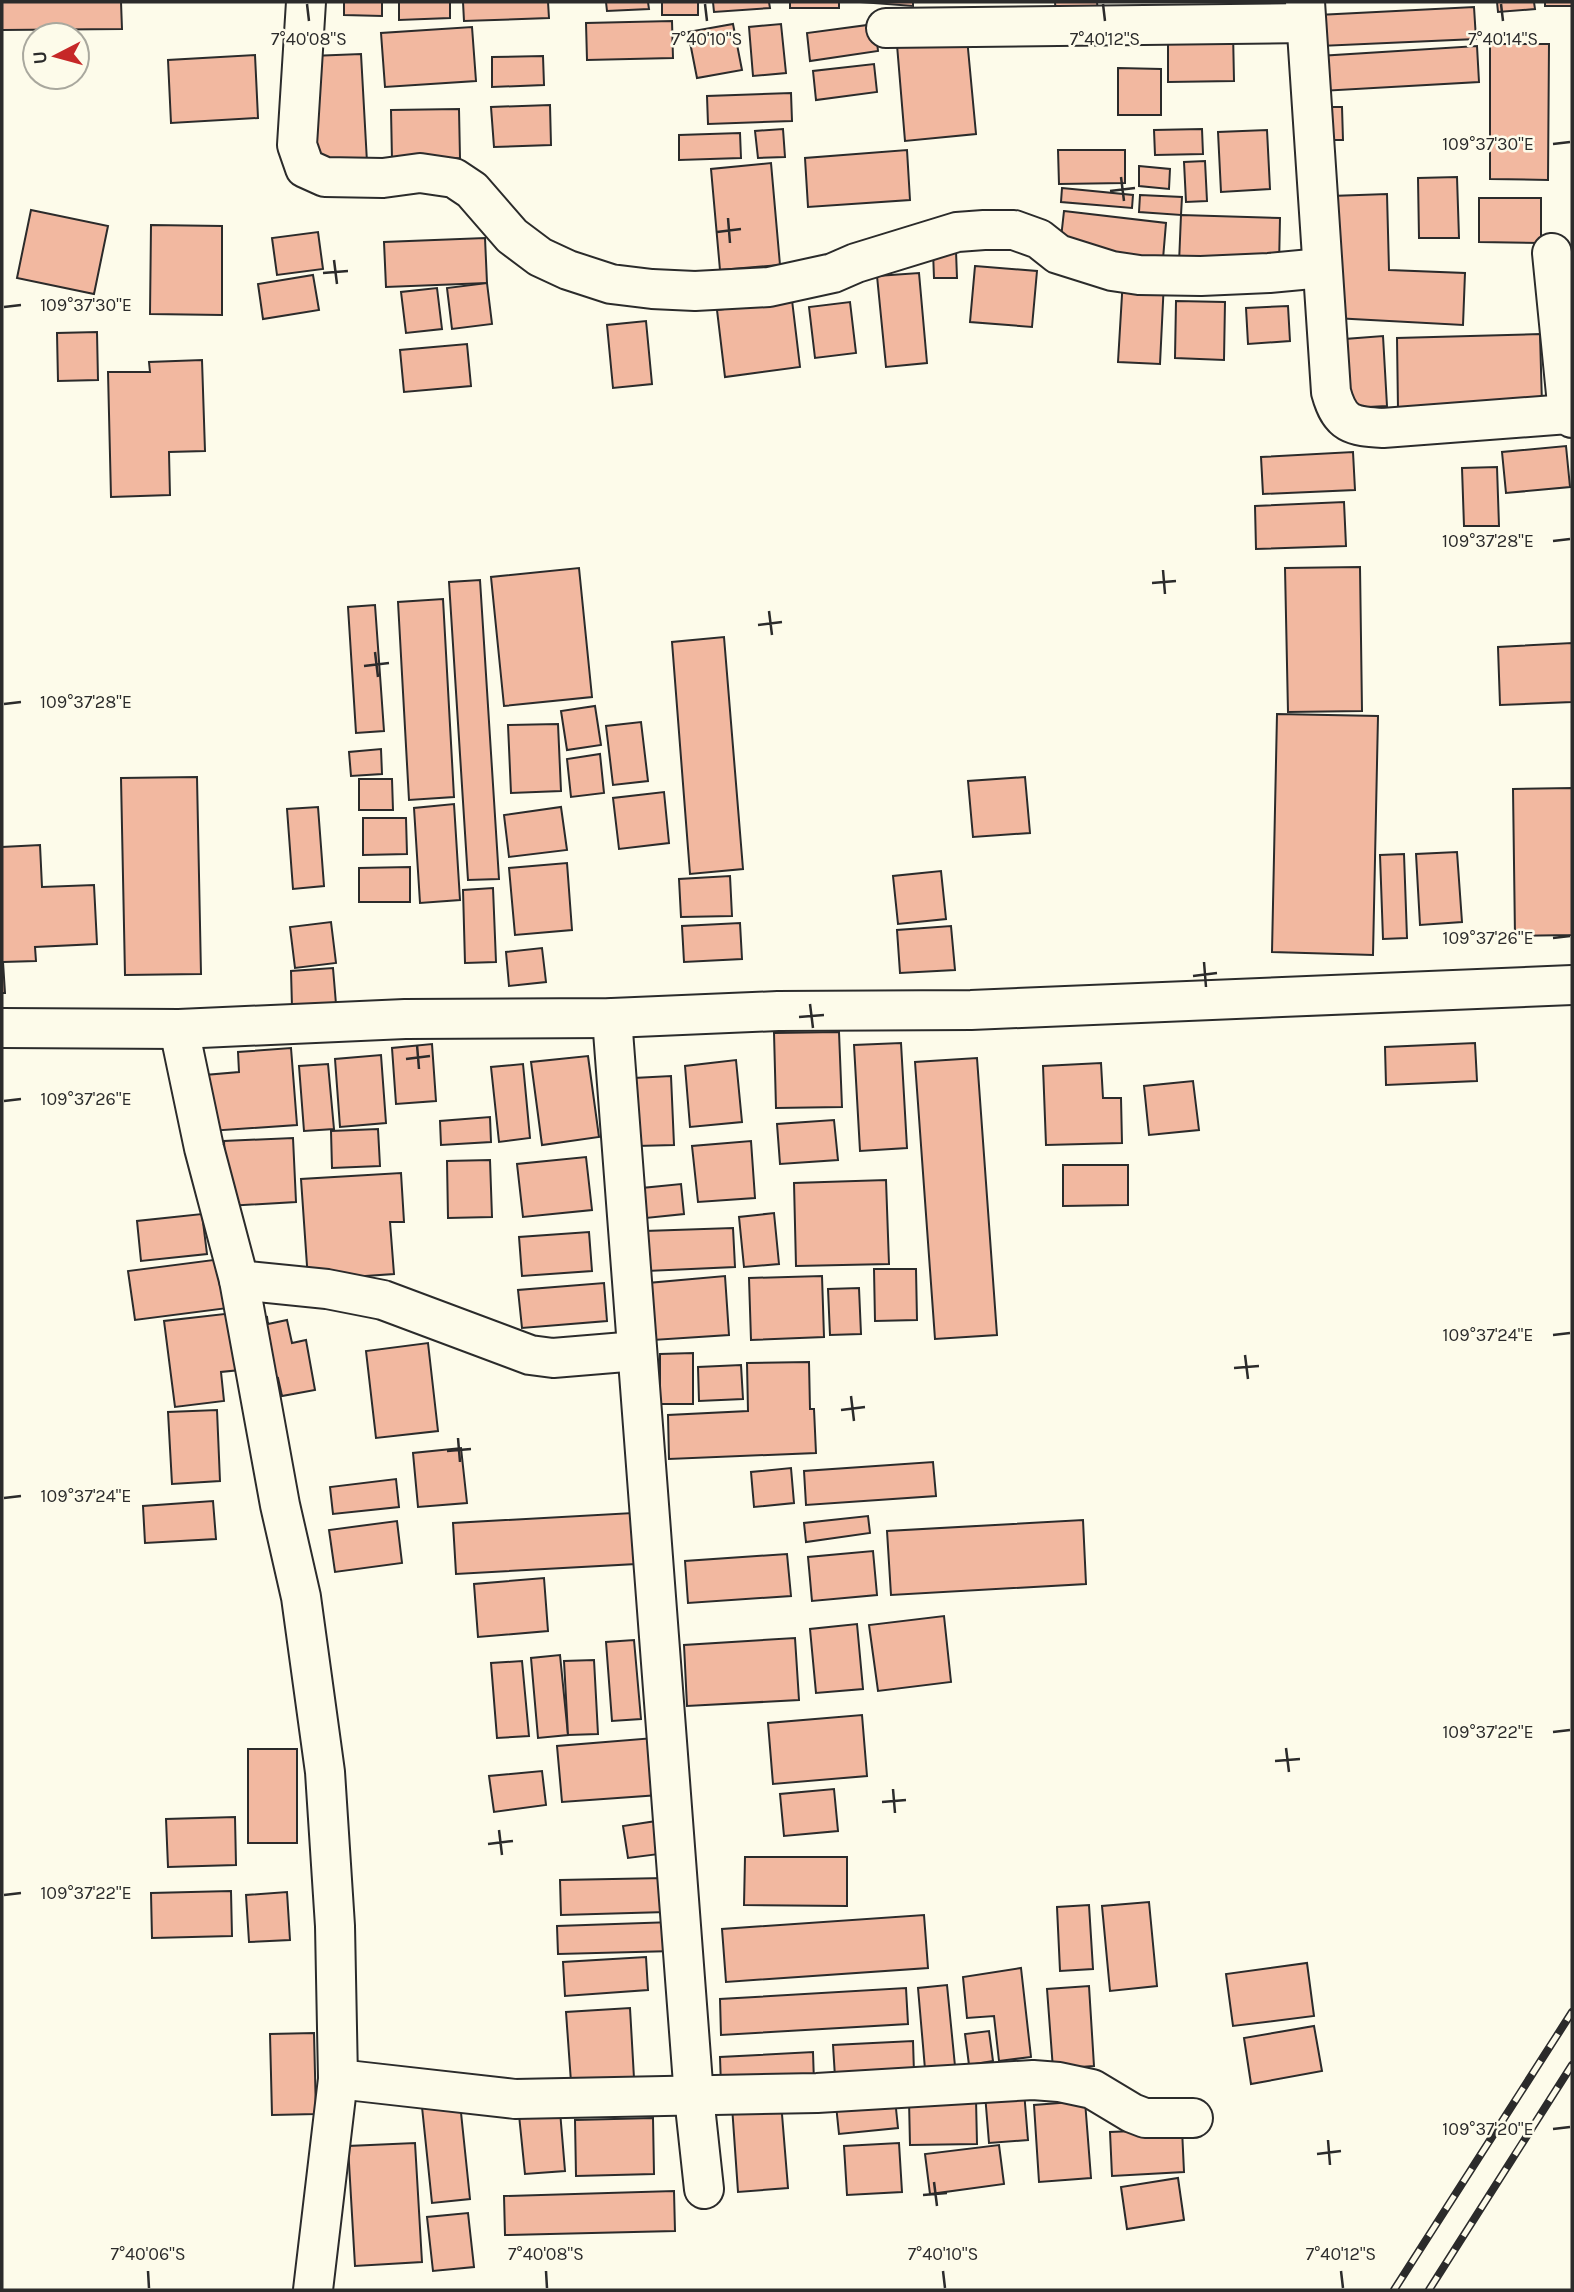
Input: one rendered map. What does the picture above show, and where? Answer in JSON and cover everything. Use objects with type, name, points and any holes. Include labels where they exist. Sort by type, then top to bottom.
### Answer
[{"type":"street","points":[[306,2],[297,145],[305,168],[325,177],[383,178],[420,173],[454,178],[472,190],[512,236],[540,257],[611,285],[695,291],[769,287],[833,273],[856,263],[957,232],[984,230],[1014,230],[1039,239],[1058,254],[1112,271],[1139,275],[1255,274],[1322,268]]},
{"type":"street","points":[[886,28],[1305,12],[1331,393],[1335,408],[1343,418],[1354,425],[1383,428],[1570,416],[1552,253]]},
{"type":"street","points":[[2,1028],[179,1029],[405,1019],[611,1018],[778,1011],[971,1010],[1572,985]]},
{"type":"street","points":[[611,1018],[694,2097],[704,2189]]},
{"type":"street","points":[[179,1029],[204,1148],[239,1280],[280,1506],[301,1597],[325,1772],[335,1926],[338,2079],[313,2290]]},
{"type":"street","points":[[239,1280],[327,1289],[383,1300],[530,1355],[554,1358],[637,1352]]},
{"type":"street","points":[[338,2079],[515,2099],[817,2094],[1033,2080],[1069,2083],[1092,2089],[1145,2118],[1193,2118]]},
{"type":"building","points":[[2,2],[121,2],[122,29],[91,29],[91,21],[21,21],[21,30],[2,30]]},
{"type":"building","points":[[344,2],[382,2],[382,16],[344,15]]},
{"type":"building","points":[[399,2],[450,2],[450,18],[399,20]]},
{"type":"building","points":[[463,2],[548,2],[549,18],[464,21]]},
{"type":"building","points":[[606,2],[648,2],[649,9],[607,11]]},
{"type":"building","points":[[662,2],[698,2],[698,15],[662,15]]},
{"type":"building","points":[[713,2],[769,2],[770,8],[714,12]]},
{"type":"building","points":[[790,2],[839,2],[839,8],[790,8]]},
{"type":"building","points":[[860,2],[913,2],[913,6]]},
{"type":"building","points":[[1055,2],[1097,2],[1098,14],[1056,17]]},
{"type":"building","points":[[1497,2],[1534,2],[1535,9],[1498,12]]},
{"type":"building","points":[[1545,2],[1572,2],[1572,6],[1545,6]]},
{"type":"building","points":[[1474,7],[1476,39],[1320,46],[1318,15]]},
{"type":"building","points":[[672,21],[673,58],[587,60],[586,23]]},
{"type":"building","points":[[733,24],[742,70],[697,78],[688,32]]},
{"type":"building","points":[[781,24],[786,73],[753,76],[749,27]]},
{"type":"building","points":[[875,24],[878,51],[810,61],[807,33]]},
{"type":"building","points":[[472,27],[476,81],[385,87],[381,33]]},
{"type":"building","points":[[1233,31],[1234,81],[1168,82],[1168,32]]},
{"type":"building","points":[[967,38],[976,134],[905,141],[897,45]]},
{"type":"building","points":[[1490,44],[1549,44],[1548,180],[1490,179]]},
{"type":"building","points":[[1477,46],[1479,82],[1321,91],[1319,56]]},
{"type":"building","points":[[361,54],[367,162],[316,165],[311,56]]},
{"type":"building","points":[[255,55],[258,118],[171,123],[168,60]]},
{"type":"building","points":[[543,56],[544,85],[492,87],[492,57]]},
{"type":"building","points":[[874,64],[877,92],[816,100],[813,71]]},
{"type":"building","points":[[1118,68],[1161,69],[1161,115],[1118,115]]},
{"type":"building","points":[[791,93],[792,121],[708,124],[707,96]]},
{"type":"building","points":[[550,105],[551,145],[494,147],[491,107]]},
{"type":"building","points":[[1317,107],[1342,107],[1343,140],[1317,140]]},
{"type":"building","points":[[459,109],[460,158],[392,160],[391,110]]},
{"type":"building","points":[[783,129],[785,157],[758,158],[755,131]]},
{"type":"building","points":[[1202,129],[1203,154],[1155,155],[1154,130]]},
{"type":"building","points":[[1267,130],[1270,189],[1221,192],[1218,132]]},
{"type":"building","points":[[740,133],[741,158],[679,160],[679,135]]},
{"type":"building","points":[[907,150],[910,200],[808,207],[805,158]]},
{"type":"building","points":[[1058,150],[1125,150],[1125,183],[1059,184]]},
{"type":"building","points":[[1205,161],[1207,201],[1186,202],[1184,162]]},
{"type":"building","points":[[771,163],[780,265],[720,270],[711,169]]},
{"type":"building","points":[[1139,166],[1170,169],[1169,189],[1139,186]]},
{"type":"building","points":[[1457,177],[1459,238],[1419,238],[1418,178]]},
{"type":"building","points":[[1062,188],[1133,195],[1132,208],[1061,202]]},
{"type":"building","points":[[1387,194],[1389,270],[1465,273],[1463,325],[1334,318],[1331,196]]},
{"type":"building","points":[[1140,195],[1182,197],[1181,215],[1139,212]]},
{"type":"building","points":[[1479,198],[1541,198],[1541,243],[1479,242]]},
{"type":"building","points":[[31,210],[108,226],[94,294],[17,278]]},
{"type":"building","points":[[1064,211],[1166,223],[1163,259],[1060,247]]},
{"type":"building","points":[[1181,215],[1280,218],[1279,266],[1179,263]]},
{"type":"building","points":[[151,225],[222,226],[222,315],[150,314]]},
{"type":"building","points":[[318,232],[323,269],[277,275],[272,238]]},
{"type":"building","points":[[485,238],[487,283],[386,287],[384,242]]},
{"type":"building","points":[[933,251],[956,251],[957,278],[934,278]]},
{"type":"building","points":[[975,266],[1037,271],[1032,327],[970,322]]},
{"type":"building","points":[[919,273],[927,363],[886,367],[877,276]]},
{"type":"building","points":[[313,275],[319,310],[263,319],[258,284]]},
{"type":"building","points":[[1123,278],[1164,281],[1160,364],[1118,362]]},
{"type":"building","points":[[487,283],[492,324],[452,329],[447,288]]},
{"type":"building","points":[[437,288],[442,329],[406,333],[401,292]]},
{"type":"building","points":[[792,300],[800,367],[725,377],[717,310]]},
{"type":"building","points":[[1176,301],[1225,302],[1224,360],[1175,358]]},
{"type":"building","points":[[850,302],[856,353],[815,358],[809,307]]},
{"type":"building","points":[[1288,306],[1290,341],[1248,344],[1246,308]]},
{"type":"building","points":[[646,321],[652,384],[613,388],[607,325]]},
{"type":"building","points":[[97,332],[98,380],[58,381],[57,333]]},
{"type":"building","points":[[1540,334],[1542,405],[1398,409],[1397,338]]},
{"type":"building","points":[[1383,336],[1387,406],[1349,408],[1345,339]]},
{"type":"building","points":[[467,344],[471,386],[404,392],[400,350]]},
{"type":"building","points":[[202,360],[205,451],[169,452],[170,495],[111,497],[108,372],[150,372],[149,362]]},
{"type":"building","points":[[1566,446],[1570,487],[1506,493],[1502,452]]},
{"type":"building","points":[[1353,452],[1355,490],[1263,494],[1261,457]]},
{"type":"building","points":[[1497,467],[1499,526],[1464,526],[1462,468]]},
{"type":"building","points":[[1344,502],[1346,546],[1256,549],[1255,506]]},
{"type":"building","points":[[1360,567],[1362,711],[1288,712],[1285,568]]},
{"type":"building","points":[[579,568],[592,697],[504,706],[491,577]]},
{"type":"building","points":[[480,580],[499,879],[468,880],[449,582]]},
{"type":"building","points":[[443,599],[454,797],[409,800],[398,602]]},
{"type":"building","points":[[375,605],[384,731],[356,733],[348,607]]},
{"type":"building","points":[[724,637],[743,869],[690,874],[672,642]]},
{"type":"building","points":[[1572,643],[1572,702],[1500,705],[1498,647]]},
{"type":"building","points":[[595,706],[601,745],[567,750],[561,711]]},
{"type":"building","points":[[1277,714],[1378,716],[1373,955],[1272,952]]},
{"type":"building","points":[[641,722],[648,781],[613,785],[606,726]]},
{"type":"building","points":[[558,724],[561,791],[511,793],[508,725]]},
{"type":"building","points":[[381,749],[382,774],[351,776],[349,752]]},
{"type":"building","points":[[600,754],[604,793],[571,797],[567,759]]},
{"type":"building","points":[[197,777],[201,974],[125,975],[121,778]]},
{"type":"building","points":[[1025,777],[1030,833],[973,837],[968,781]]},
{"type":"building","points":[[359,779],[392,779],[393,810],[359,810]]},
{"type":"building","points":[[1572,788],[1572,935],[1515,936],[1513,789]]},
{"type":"building","points":[[664,792],[669,843],[619,849],[613,798]]},
{"type":"building","points":[[454,804],[460,900],[420,903],[414,808]]},
{"type":"building","points":[[318,807],[324,886],[293,889],[287,809]]},
{"type":"building","points":[[561,807],[567,850],[509,857],[504,815]]},
{"type":"building","points":[[363,818],[406,818],[407,854],[363,855]]},
{"type":"building","points":[[40,845],[42,887],[94,885],[97,944],[35,947],[36,961],[3,962],[5,993],[2,993],[2,847]]},
{"type":"building","points":[[1457,852],[1462,922],[1420,925],[1416,854]]},
{"type":"building","points":[[1404,854],[1407,938],[1383,939],[1380,855]]},
{"type":"building","points":[[567,863],[572,930],[515,935],[509,868]]},
{"type":"building","points":[[410,867],[410,902],[359,902],[359,868]]},
{"type":"building","points":[[941,871],[946,919],[898,924],[893,876]]},
{"type":"building","points":[[730,876],[732,916],[681,917],[679,879]]},
{"type":"building","points":[[493,888],[496,962],[465,963],[463,890]]},
{"type":"building","points":[[331,922],[336,963],[295,968],[290,927]]},
{"type":"building","points":[[740,923],[742,959],[684,962],[682,926]]},
{"type":"building","points":[[951,926],[955,970],[900,973],[897,930]]},
{"type":"building","points":[[542,948],[546,982],[509,986],[506,952]]},
{"type":"building","points":[[333,968],[336,1004],[292,1007],[291,971]]},
{"type":"building","points":[[839,1032],[842,1107],[776,1108],[774,1033]]},
{"type":"building","points":[[901,1043],[907,1148],[860,1151],[854,1045]]},
{"type":"building","points":[[1475,1043],[1477,1081],[1386,1085],[1385,1047]]},
{"type":"building","points":[[432,1044],[436,1101],[396,1104],[392,1048]]},
{"type":"building","points":[[291,1048],[297,1125],[209,1131],[205,1075],[239,1072],[238,1052]]},
{"type":"building","points":[[381,1055],[386,1123],[340,1127],[335,1059]]},
{"type":"building","points":[[588,1056],[599,1137],[542,1145],[531,1062]]},
{"type":"building","points":[[977,1058],[997,1335],[935,1339],[915,1062]]},
{"type":"building","points":[[736,1060],[742,1122],[690,1127],[685,1066]]},
{"type":"building","points":[[1101,1063],[1103,1098],[1121,1098],[1122,1143],[1046,1145],[1043,1066]]},
{"type":"building","points":[[328,1064],[334,1129],[304,1131],[299,1066]]},
{"type":"building","points":[[523,1064],[530,1138],[499,1142],[491,1067]]},
{"type":"building","points":[[671,1076],[674,1145],[637,1146],[634,1078]]},
{"type":"building","points":[[1193,1081],[1199,1130],[1149,1135],[1144,1086]]},
{"type":"building","points":[[490,1117],[491,1142],[441,1145],[440,1121]]},
{"type":"building","points":[[834,1120],[838,1160],[780,1164],[777,1124]]},
{"type":"building","points":[[378,1129],[380,1166],[332,1168],[331,1131]]},
{"type":"building","points":[[293,1138],[296,1202],[227,1206],[224,1141]]},
{"type":"building","points":[[751,1141],[755,1198],[698,1202],[692,1146]]},
{"type":"building","points":[[586,1157],[592,1210],[523,1217],[517,1164]]},
{"type":"building","points":[[490,1160],[492,1217],[448,1218],[447,1161]]},
{"type":"building","points":[[1063,1165],[1128,1165],[1128,1205],[1063,1206]]},
{"type":"building","points":[[401,1173],[404,1222],[390,1222],[394,1274],[308,1280],[301,1179]]},
{"type":"building","points":[[886,1180],[889,1264],[796,1266],[794,1183]]},
{"type":"building","points":[[681,1184],[684,1214],[646,1218],[642,1188]]},
{"type":"building","points":[[774,1213],[779,1264],[744,1267],[739,1217]]},
{"type":"building","points":[[202,1214],[207,1254],[141,1261],[137,1221]]},
{"type":"building","points":[[733,1228],[735,1267],[647,1271],[645,1231]]},
{"type":"building","points":[[589,1232],[592,1271],[522,1276],[519,1237]]},
{"type":"building","points":[[221,1259],[228,1308],[135,1320],[128,1271]]},
{"type":"building","points":[[874,1269],[916,1269],[917,1320],[875,1321]]},
{"type":"building","points":[[725,1276],[729,1335],[653,1340],[648,1283]]},
{"type":"building","points":[[822,1276],[824,1337],[751,1340],[749,1278]]},
{"type":"building","points":[[604,1283],[607,1321],[522,1328],[518,1290]]},
{"type":"building","points":[[859,1288],[861,1334],[830,1335],[828,1289]]},
{"type":"building","points":[[233,1313],[240,1370],[221,1372],[224,1401],[175,1407],[164,1321]]},
{"type":"building","points":[[267,1317],[268,1324],[287,1320],[292,1343],[306,1340],[315,1390],[282,1396],[278,1378],[261,1382],[249,1321]]},
{"type":"building","points":[[428,1343],[438,1431],[376,1438],[366,1351]]},
{"type":"building","points":[[693,1353],[693,1404],[660,1404],[660,1354]]},
{"type":"building","points":[[809,1362],[810,1409],[814,1409],[816,1453],[669,1459],[668,1415],[748,1411],[747,1363]]},
{"type":"building","points":[[741,1365],[743,1399],[699,1401],[698,1367]]},
{"type":"building","points":[[217,1410],[220,1481],[172,1484],[168,1412]]},
{"type":"building","points":[[461,1448],[467,1503],[418,1507],[413,1453]]},
{"type":"building","points":[[933,1462],[936,1496],[806,1505],[804,1471]]},
{"type":"building","points":[[791,1468],[794,1503],[754,1507],[751,1472]]},
{"type":"building","points":[[396,1479],[399,1507],[333,1514],[330,1487]]},
{"type":"building","points":[[213,1501],[216,1539],[145,1543],[143,1506]]},
{"type":"building","points":[[633,1513],[636,1564],[456,1574],[453,1523]]},
{"type":"building","points":[[868,1516],[870,1533],[806,1542],[804,1523]]},
{"type":"building","points":[[1083,1520],[1086,1584],[891,1595],[887,1531]]},
{"type":"building","points":[[397,1521],[402,1563],[335,1572],[329,1530]]},
{"type":"building","points":[[873,1551],[877,1595],[812,1601],[808,1557]]},
{"type":"building","points":[[787,1554],[791,1596],[688,1603],[685,1561]]},
{"type":"building","points":[[544,1578],[548,1631],[478,1637],[474,1584]]},
{"type":"building","points":[[944,1616],[951,1682],[878,1691],[869,1625]]},
{"type":"building","points":[[857,1624],[863,1689],[816,1693],[810,1629]]},
{"type":"building","points":[[795,1638],[799,1700],[687,1706],[684,1645]]},
{"type":"building","points":[[634,1640],[641,1719],[612,1721],[606,1642]]},
{"type":"building","points":[[560,1655],[568,1735],[538,1738],[531,1658]]},
{"type":"building","points":[[594,1660],[598,1734],[568,1735],[564,1661]]},
{"type":"building","points":[[522,1661],[529,1736],[497,1738],[491,1663]]},
{"type":"building","points":[[862,1715],[867,1776],[773,1784],[768,1723]]},
{"type":"building","points":[[654,1738],[659,1795],[562,1802],[557,1746]]},
{"type":"building","points":[[248,1749],[297,1749],[297,1843],[248,1843]]},
{"type":"building","points":[[542,1771],[546,1805],[494,1812],[489,1776]]},
{"type":"building","points":[[834,1789],[838,1831],[784,1836],[780,1794]]},
{"type":"building","points":[[235,1817],[236,1865],[168,1867],[166,1819]]},
{"type":"building","points":[[663,1820],[667,1853],[628,1858],[623,1826]]},
{"type":"building","points":[[745,1857],[847,1857],[847,1906],[744,1905]]},
{"type":"building","points":[[665,1878],[666,1912],[561,1915],[560,1880]]},
{"type":"building","points":[[231,1891],[232,1936],[152,1938],[151,1893]]},
{"type":"building","points":[[287,1892],[290,1940],[249,1942],[246,1895]]},
{"type":"building","points":[[1149,1902],[1157,1986],[1110,1991],[1102,1906]]},
{"type":"building","points":[[1089,1905],[1093,1969],[1060,1971],[1057,1907]]},
{"type":"building","points":[[924,1915],[928,1968],[726,1982],[722,1929]]},
{"type":"building","points":[[673,1922],[674,1951],[558,1954],[557,1926]]},
{"type":"building","points":[[646,1957],[648,1990],[565,1996],[563,1962]]},
{"type":"building","points":[[1307,1963],[1314,2016],[1233,2026],[1226,1974]]},
{"type":"building","points":[[1021,1968],[1031,2057],[999,2061],[994,2016],[967,2018],[963,1977]]},
{"type":"building","points":[[947,1985],[955,2066],[925,2069],[918,1988]]},
{"type":"building","points":[[1089,1986],[1094,2066],[1053,2069],[1047,1989]]},
{"type":"building","points":[[906,1988],[908,2024],[721,2035],[720,1999]]},
{"type":"building","points":[[630,2008],[634,2078],[571,2082],[566,2012]]},
{"type":"building","points":[[1314,2026],[1322,2071],[1251,2084],[1244,2038]]},
{"type":"building","points":[[989,2031],[993,2061],[969,2065],[965,2034]]},
{"type":"building","points":[[314,2033],[316,2114],[272,2115],[270,2034]]},
{"type":"building","points":[[913,2041],[914,2073],[835,2077],[833,2045]]},
{"type":"building","points":[[813,2052],[814,2083],[721,2086],[720,2057]]},
{"type":"building","points":[[1024,2091],[1028,2140],[989,2143],[985,2094]]},
{"type":"building","points":[[895,2099],[898,2128],[839,2134],[836,2105]]},
{"type":"building","points":[[976,2099],[977,2144],[910,2145],[909,2100]]},
{"type":"building","points":[[1085,2101],[1091,2178],[1039,2182],[1034,2105]]},
{"type":"building","points":[[781,2102],[788,2188],[738,2192],[732,2106]]},
{"type":"building","points":[[460,2103],[470,2199],[432,2203],[422,2107]]},
{"type":"building","points":[[560,2111],[565,2171],[525,2174],[519,2115]]},
{"type":"building","points":[[653,2118],[654,2174],[576,2176],[575,2120]]},
{"type":"building","points":[[1182,2129],[1184,2172],[1112,2176],[1110,2132]]},
{"type":"building","points":[[415,2143],[422,2262],[355,2266],[348,2146]]},
{"type":"building","points":[[899,2143],[902,2192],[847,2195],[844,2146]]},
{"type":"building","points":[[999,2145],[1004,2184],[930,2194],[925,2154]]},
{"type":"building","points":[[1178,2178],[1184,2220],[1127,2229],[1121,2187]]},
{"type":"building","points":[[674,2191],[675,2231],[505,2235],[504,2196]]},
{"type":"building","points":[[468,2213],[474,2267],[433,2271],[427,2217]]},
{"type":"railway","points":[[1394,2290],[1572,2012]]},
{"type":"railway","points":[[1429,2290],[1572,2065]]}]
